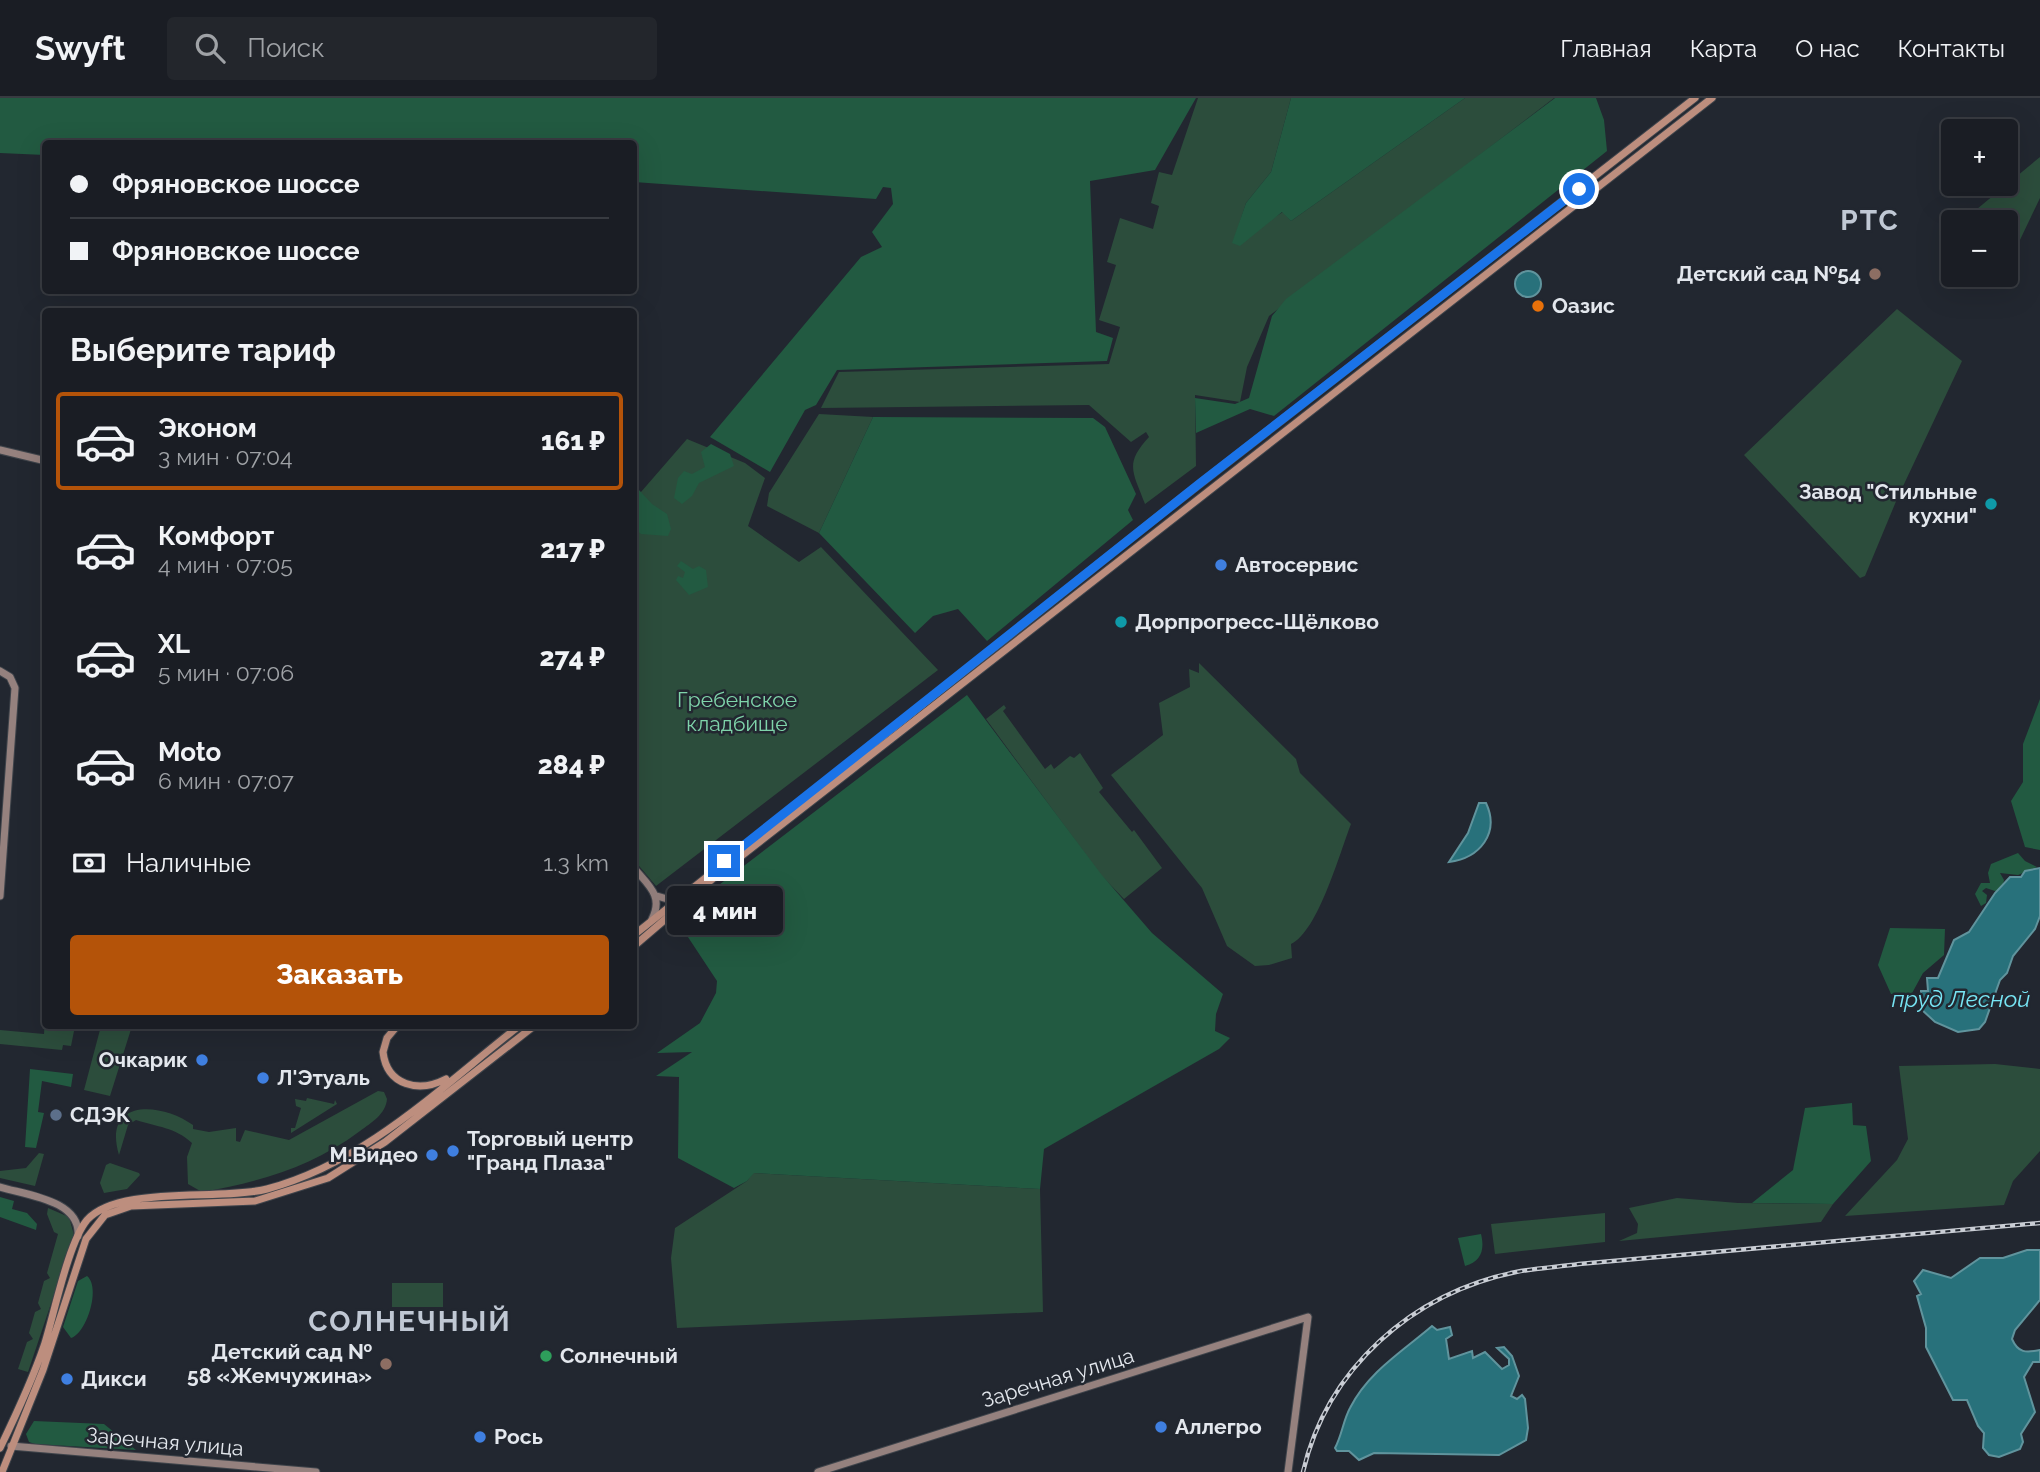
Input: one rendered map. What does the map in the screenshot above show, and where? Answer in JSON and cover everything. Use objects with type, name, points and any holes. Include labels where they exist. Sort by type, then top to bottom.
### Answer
[{"type":"main road","points":[[637,932],[1199,484],[1695,98]]},
{"type":"main road","points":[[637,943],[717,875],[1712,98]]},
{"type":"main road","points":[[394,1029],[387,1038],[383,1052],[387,1066],[400,1082],[424,1087],[464,1069]]},
{"type":"main road","points":[[11,1446],[1,1444],[43,1348],[77,1242],[85,1223],[96,1213],[111,1203],[128,1199],[229,1195],[268,1188],[312,1174],[368,1144],[515,1029]]},
{"type":"main road","points":[[2,1472],[43,1370],[86,1240],[96,1223],[117,1209],[131,1206],[255,1201],[328,1178],[385,1142],[530,1029]]},
{"type":"street","points":[[0,450],[42,460]]},
{"type":"street","points":[[0,896],[15,688],[14,682],[1,671]]},
{"type":"street","points":[[637,872],[657,896],[674,901]]},
{"type":"street","points":[[652,919],[657,909],[657,896]]},
{"type":"street","points":[[0,1187],[51,1202],[74,1217],[78,1229],[77,1242]]},
{"type":"street","name":"Заречная улица","points":[[818,1472],[1308,1317],[1288,1472]]},
{"type":"street","name":"Заречная улица","points":[[11,1446],[316,1472]]},
{"type":"green space","points":[[0,98],[1196,98],[1155,170],[1090,181],[1096,332],[1113,338],[1107,361],[837,370],[816,405],[805,410],[770,472],[710,437],[861,257],[882,247],[872,232],[893,204],[891,188],[883,187],[876,199],[637,182],[637,140],[42,140],[42,155],[0,153]]},
{"type":"green space","points":[[1198,98],[1291,98],[1271,172],[1246,203],[1233,243],[1283,212],[1291,221],[1465,98],[1554,98],[1269,316],[1247,367],[1240,402],[1195,395],[1196,466],[1145,504],[1133,469],[1136,454],[1149,437],[1146,432],[1131,442],[1089,405],[821,408],[839,372],[1109,364],[1120,327],[1099,320],[1116,265],[1107,262],[1120,218],[1153,229],[1159,206],[1151,203],[1159,172],[1172,175]]},
{"type":"green space","points":[[1291,98],[1465,98],[1291,221],[1282,212],[1240,246],[1232,243],[1246,203],[1271,172]]},
{"type":"green space","points":[[1555,98],[1596,98],[1604,120],[1607,151],[1274,416],[1250,409],[1196,433],[1195,398],[1235,404],[1249,398],[1272,316],[1286,299]]},
{"type":"green space","points":[[2040,157],[2040,198],[2019,242],[2018,210],[1977,209],[1993,196],[2018,196],[2018,175]]},
{"type":"green space","points":[[1897,309],[1962,361],[1897,499],[1865,576],[1860,578],[1744,455]]},
{"type":"green space","points":[[819,414],[873,417],[819,533],[767,506],[769,493]]},
{"type":"green space","points":[[873,417],[1093,418],[1105,427],[1136,494],[1128,510],[1133,520],[987,641],[958,609],[933,616],[915,633],[819,533]]},
{"type":"green space","name":"Гребенское кладбище","points":[[687,439],[745,463],[765,478],[748,526],[799,562],[821,547],[938,670],[656,886],[637,864],[637,497]]},
{"type":"green space","points":[[711,444],[730,454],[734,466],[699,483],[692,496],[682,504],[674,498],[678,478],[684,471],[692,474],[705,467],[701,452]]},
{"type":"green space","points":[[639,490],[652,504],[667,514],[671,529],[668,536],[641,534],[637,531]]},
{"type":"green space","points":[[681,561],[693,569],[699,566],[706,570],[708,587],[689,595],[676,580],[678,576],[683,578],[685,572],[677,566]]},
{"type":"green space","points":[[1199,663],[1296,759],[1300,773],[1351,824],[1319,908],[1301,937],[1291,944],[1292,958],[1269,965],[1255,966],[1227,946],[1202,888],[1111,775],[1163,735],[1159,703],[1190,687],[1189,669],[1199,673]]},
{"type":"green space","points":[[967,695],[1101,874],[1152,933],[1223,994],[1216,1014],[1215,1031],[1230,1038],[1219,1049],[1044,1149],[1040,1189],[754,1173],[747,1181],[734,1188],[678,1158],[679,1077],[656,1076],[692,1052],[657,1053],[700,1023],[716,993],[717,981],[682,928],[672,921],[683,913],[691,919],[688,911],[715,888]]},
{"type":"green space","points":[[2040,699],[2040,850],[2025,847],[2011,801],[2023,782],[2023,744]]},
{"type":"green space","points":[[1004,705],[1006,708],[1003,711],[1045,769],[1051,764],[1054,769],[1070,756],[1074,758],[1080,753],[1103,788],[1099,792],[1132,832],[1134,830],[1162,868],[1124,899],[1100,874],[986,719]]},
{"type":"green space","points":[[2018,853],[2025,861],[2037,867],[2018,875],[2000,873],[2004,880],[2001,893],[1986,888],[1982,891],[1987,895],[1986,903],[1981,906],[1975,894],[1981,883],[1990,883],[1988,873],[1991,864]]},
{"type":"green space","points":[[1890,928],[1945,929],[1944,955],[1923,973],[1911,995],[1891,994],[1878,965]]},
{"type":"green space","points":[[44,1029],[74,1029],[71,1046],[63,1045],[62,1050],[0,1044],[0,1030],[44,1034]]},
{"type":"green space","points":[[100,1029],[131,1029],[110,1096],[84,1090]]},
{"type":"green space","points":[[1995,1064],[2040,1069],[2040,1151],[2013,1181],[2004,1205],[1845,1216],[1897,1160],[1908,1139],[1899,1066]]},
{"type":"green space","points":[[30,1069],[73,1074],[71,1087],[42,1081],[38,1112],[44,1113],[36,1148],[25,1147]]},
{"type":"green space","points":[[378,1091],[384,1092],[387,1099],[377,1118],[342,1144],[265,1178],[202,1192],[188,1184],[187,1157],[192,1143],[172,1131],[136,1120],[128,1125],[119,1155],[116,1136],[119,1123],[127,1114],[138,1110],[166,1112],[193,1125],[193,1129],[209,1132],[236,1128],[236,1141],[240,1142],[245,1130],[289,1140]]},
{"type":"green space","points":[[307,1098],[334,1104],[335,1100],[337,1104],[291,1133],[301,1108],[296,1106],[295,1099],[306,1101]]},
{"type":"green space","points":[[1852,1103],[1853,1125],[1866,1126],[1871,1161],[1833,1204],[1752,1203],[1793,1170],[1805,1108]]},
{"type":"green space","points":[[39,1153],[44,1154],[35,1186],[0,1178],[0,1171],[26,1168]]},
{"type":"green space","points":[[110,1163],[140,1175],[127,1189],[104,1193],[100,1183],[106,1165]]},
{"type":"green space","points":[[753,1173],[1040,1189],[1043,1312],[677,1328],[671,1258],[675,1228],[747,1181]]},
{"type":"green space","points":[[0,1197],[14,1201],[12,1209],[27,1213],[37,1224],[36,1230],[0,1217]]},
{"type":"green space","points":[[1677,1198],[1738,1203],[1833,1204],[1821,1222],[1619,1241],[1637,1233],[1638,1224],[1629,1208]]},
{"type":"green space","points":[[48,1208],[69,1217],[74,1235],[28,1372],[18,1369],[27,1342],[33,1339],[29,1333],[35,1312],[41,1309],[38,1303],[44,1281],[50,1278],[47,1273],[58,1234],[54,1232],[47,1214]]},
{"type":"green space","points":[[1605,1213],[1605,1242],[1495,1254],[1491,1224]]},
{"type":"green space","points":[[1481,1234],[1482,1245],[1478,1258],[1465,1266],[1458,1238]]},
{"type":"green space","points":[[87,1276],[93,1290],[90,1309],[82,1328],[71,1338],[63,1327],[78,1281]]},
{"type":"green space","points":[[392,1283],[443,1283],[443,1307],[392,1307]]},
{"type":"green space","points":[[34,1421],[104,1424],[136,1450],[35,1444],[29,1442],[26,1434]]},
{"type":"water","points":[[1528,271],[1537,275],[1541,284],[1537,293],[1528,297],[1519,293],[1515,284],[1519,275]]},
{"type":"water","points":[[1479,803],[1486,803],[1490,814],[1489,834],[1470,855],[1449,862],[1468,833]]},
{"type":"water","name":"пруд Лесной","points":[[2040,868],[2040,916],[2035,929],[2013,956],[2007,973],[2000,980],[1985,1022],[1979,1029],[1958,1032],[1935,1022],[1920,1008],[1921,991],[1928,991],[1927,978],[1938,978],[1954,940],[1969,932],[1995,893],[2010,877],[2021,877],[2025,871]]},
{"type":"water","points":[[2027,1250],[2040,1250],[2040,1300],[2015,1330],[2012,1339],[2023,1351],[2040,1350],[2040,1362],[2033,1362],[2024,1377],[2035,1412],[2021,1434],[2023,1442],[2020,1449],[1999,1457],[1989,1455],[1983,1448],[1984,1433],[1978,1426],[1967,1400],[1953,1400],[1926,1347],[1926,1328],[1917,1296],[1921,1294],[1914,1281],[1923,1270],[1951,1278],[1980,1258],[2003,1258]]},
{"type":"water","points":[[1432,1326],[1437,1330],[1450,1327],[1452,1335],[1446,1339],[1449,1359],[1472,1351],[1473,1358],[1485,1352],[1502,1369],[1509,1365],[1509,1359],[1497,1348],[1504,1347],[1512,1356],[1519,1376],[1511,1396],[1517,1399],[1522,1395],[1525,1399],[1528,1428],[1526,1440],[1499,1455],[1374,1453],[1359,1460],[1349,1451],[1337,1451],[1335,1448],[1348,1413],[1366,1384]]},
{"type":"railway","points":[[1303,1472],[1315,1434],[1332,1400],[1354,1369],[1380,1341],[1410,1317],[1443,1297],[1478,1282],[1516,1272],[1579,1264],[2040,1223]]},
{"type":"place","name":"Детский сад №54","points":[[1875,274]]},
{"type":"place","name":"Оазис","points":[[1538,306]]},
{"type":"place","name":"Завод \"Стильные кухни\"","points":[[1991,504]]},
{"type":"place","name":"Автосервис","points":[[1221,565]]},
{"type":"place","name":"Дорпрогресс-Щёлково","points":[[1121,622]]},
{"type":"place","name":"Очкарик","points":[[202,1060]]},
{"type":"place","name":"Л'Этуаль","points":[[263,1078]]},
{"type":"place","name":"СДЭК","points":[[56,1115]]},
{"type":"place","name":"Торговый центр \"Гранд Плаза\"","points":[[453,1151]]},
{"type":"place","name":"М.Видео","points":[[432,1155]]},
{"type":"place","name":"Солнечный","points":[[546,1356]]},
{"type":"place","name":"Детский сад № 58 «Жемчужина»","points":[[386,1364]]},
{"type":"place","name":"Дикси","points":[[67,1379]]},
{"type":"place","name":"Аллегро","points":[[1161,1427]]},
{"type":"place","name":"Рось","points":[[480,1437]]},
{"type":"district","name":"РТС","points":[[1870,220]]},
{"type":"district","name":"СОЛНЕЧНЫЙ","points":[[410,1321]]},
{"type":"route","points":[[724,861],[1199,484],[1579,189]]}]
